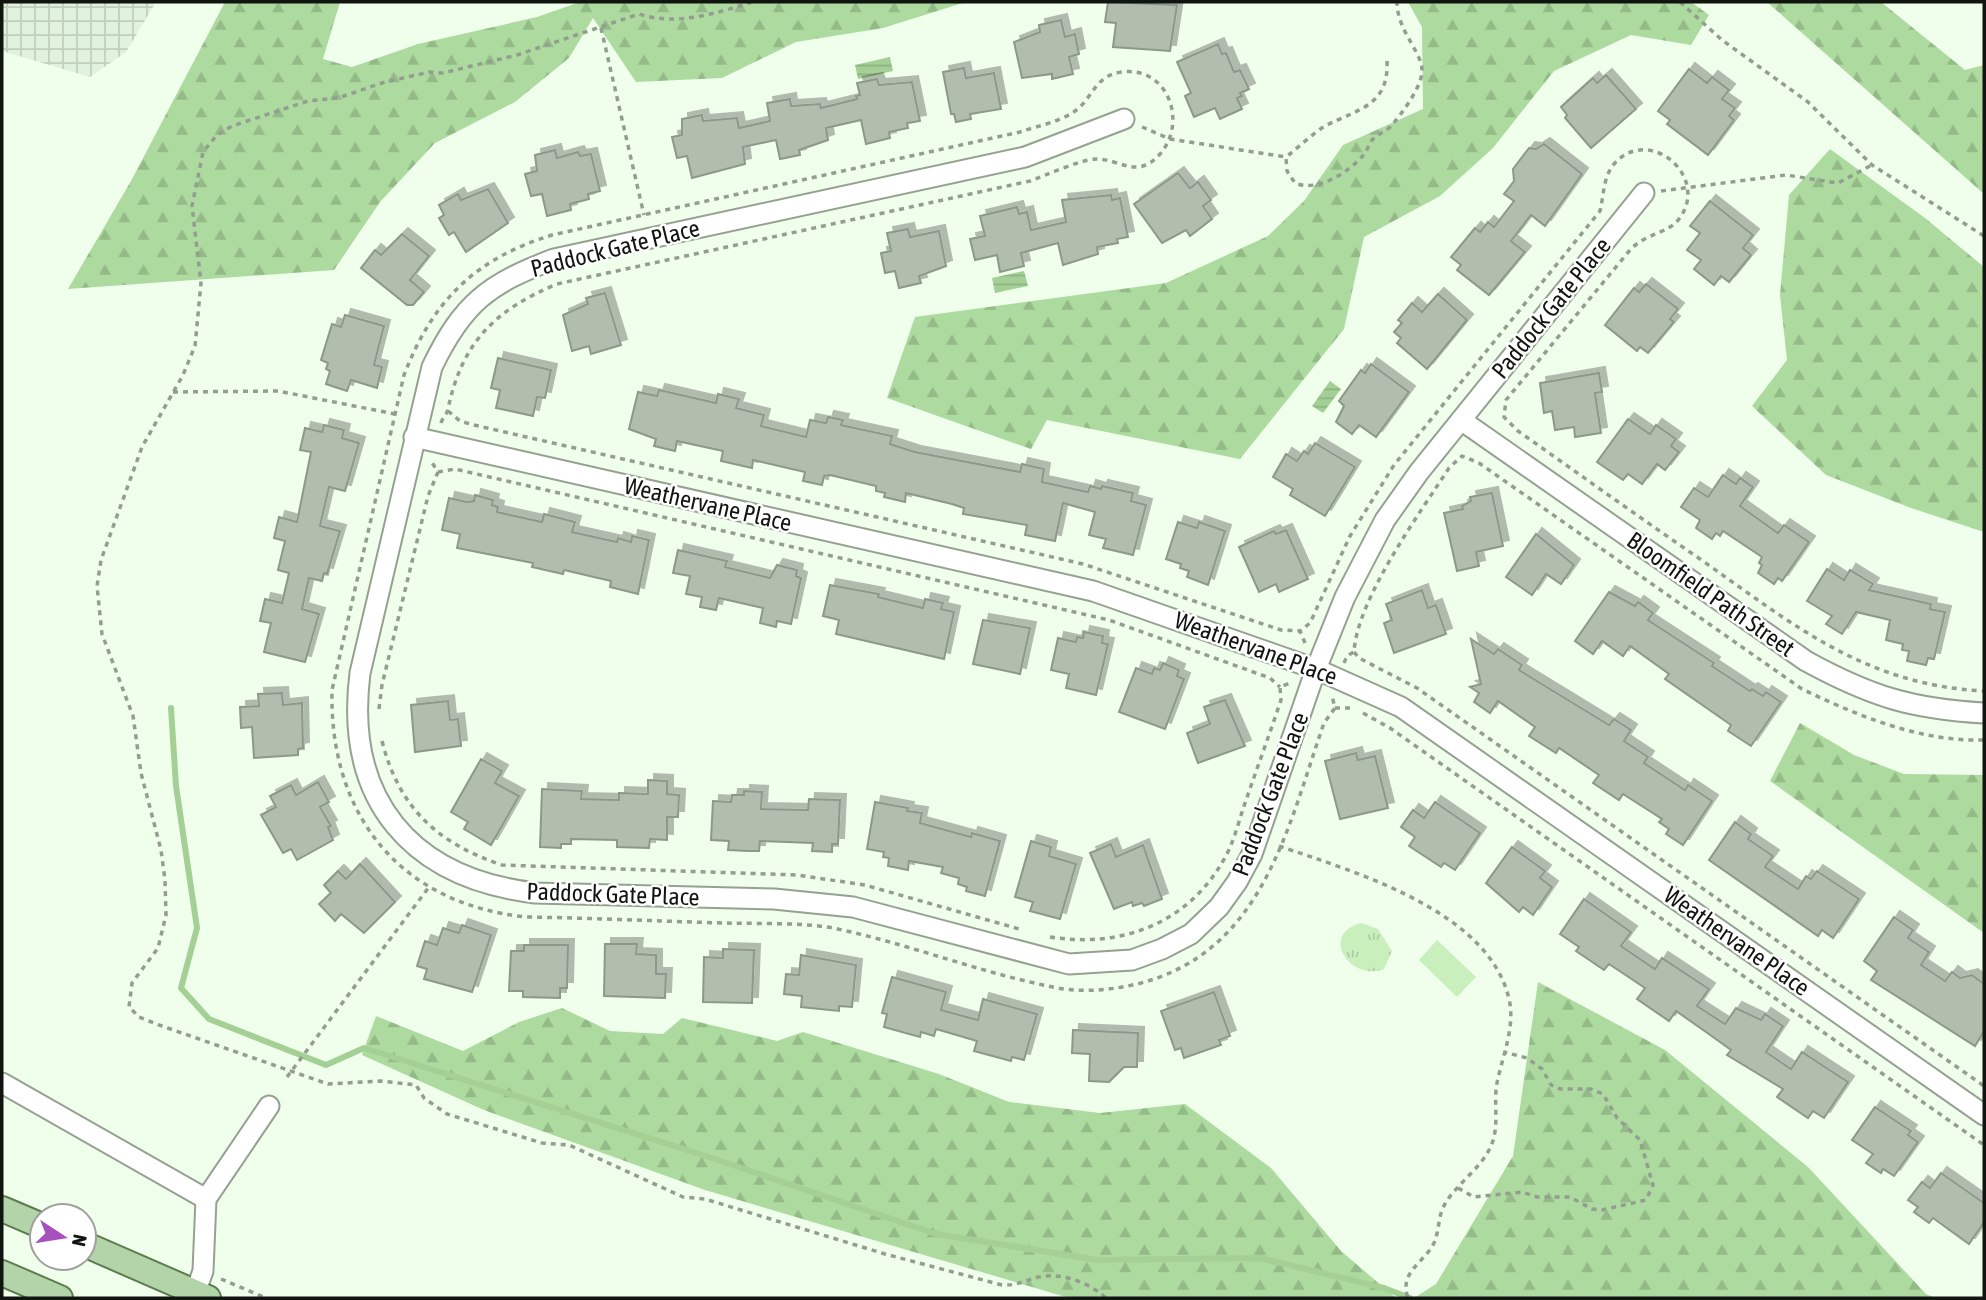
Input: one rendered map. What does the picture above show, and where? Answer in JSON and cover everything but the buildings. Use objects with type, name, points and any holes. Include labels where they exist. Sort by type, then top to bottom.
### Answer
[{"type":"main road","points":[[2,1209],[28,1220]]},
{"type":"main road","points":[[98,1250],[201,1296]]},
{"type":"main road","points":[[2,1273],[60,1298]]},
{"type":"street","name":"Paddock Gate Place","points":[[1124,119],[1025,157],[554,259],[517,273],[489,288],[449,333],[432,367],[360,673],[355,709],[357,743],[376,795],[412,845],[441,865],[472,880],[535,893],[775,900],[853,907],[1037,958],[1069,964],[1100,965],[1132,960],[1191,933],[1219,906],[1237,882],[1258,837],[1316,669],[1345,597],[1385,520],[1461,420],[1644,193]]},
{"type":"street","name":"Bloomfield Path Street","points":[[1461,420],[1806,661],[1852,686],[1902,704],[1984,713]]},
{"type":"street","name":"Weathervane Place","points":[[414,437],[1093,591],[1316,669],[1401,707],[1984,1115]]},
{"type":"street","points":[[2,1083],[206,1199]]},
{"type":"street","points":[[201,1296],[206,1199],[269,1106]]},
{"type":"path","points":[[752,2],[674,21],[659,21],[639,14],[460,70],[430,72],[385,82],[338,98],[308,101],[232,126],[217,135],[203,152],[192,206],[201,284],[195,346],[142,447],[101,560],[97,586],[102,634],[133,716],[141,773],[161,850],[165,880],[166,915],[158,948],[132,983],[127,996],[128,1007],[139,1017],[159,1025],[328,1084],[381,1082],[416,1085],[424,1098],[447,1114],[541,1143],[569,1145],[683,1197],[705,1199],[778,1219],[873,1251],[1002,1285],[1017,1286],[1038,1277],[1056,1275],[1080,1282],[1106,1298]]},
{"type":"path","points":[[1286,157],[1287,172],[1295,183],[1313,186],[1355,164],[1371,140],[1389,128],[1400,115],[1423,73],[1421,60],[1401,27],[1396,2]]},
{"type":"path","points":[[1680,2],[1731,47],[1808,102],[1872,165],[1984,236]]},
{"type":"path","points":[[601,28],[644,215]]},
{"type":"path","points":[[1124,119],[1170,139],[1286,157],[1324,127],[1353,114],[1382,93],[1388,79],[1387,61]]},
{"type":"path","points":[[1644,193],[1786,175],[1838,183],[1872,165]]},
{"type":"path","points":[[173,392],[278,391],[395,414]]},
{"type":"path","points":[[448,411],[460,421],[474,425],[1083,564],[1281,630],[1300,631]]},
{"type":"path","points":[[1492,414],[1503,411]]},
{"type":"path","points":[[438,472],[455,469],[1109,620],[1270,678],[1280,687]]},
{"type":"path","points":[[1354,652],[1359,658],[1417,688],[1984,1086]]},
{"type":"path","points":[[1335,708],[1354,708],[1390,728],[1984,1145]]},
{"type":"path","points":[[1920,735],[1984,740]]},
{"type":"path","points":[[1258,837],[1393,886],[1469,938],[1491,959],[1504,981],[1510,1007],[1496,1086],[1497,1128],[1494,1138],[1477,1167],[1445,1203],[1433,1246],[1407,1275],[1404,1287],[1408,1298]]},
{"type":"path","points":[[287,1077],[429,887]]},
{"type":"path","points":[[1458,1188],[1474,1197],[1522,1192],[1537,1197],[1570,1197],[1592,1209],[1602,1210],[1646,1200],[1650,1195],[1653,1185],[1640,1140],[1617,1118],[1603,1094],[1591,1089],[1559,1089],[1551,1085],[1542,1069],[1527,1058],[1504,1052]]},
{"type":"shaded area","points":[[2,2],[156,2],[126,52],[90,77],[2,51]]},
{"type":"shaded area","points":[[890,57],[893,71],[858,79],[855,65]]},
{"type":"shaded area","points":[[1024,271],[1028,286],[995,293],[992,278]]},
{"type":"shaded area","points":[[1330,381],[1341,389],[1323,413],[1312,406]]},
{"type":"green space","points":[[225,2],[340,2],[323,59],[352,67],[418,44],[537,17],[580,2],[966,2],[883,28],[796,42],[722,78],[636,82],[593,18],[569,58],[515,102],[435,143],[380,202],[334,270],[68,289],[131,181]]},
{"type":"green space","points":[[1408,2],[1691,2],[1709,15],[1691,45],[1631,35],[1554,71],[1493,148],[1440,196],[1364,237],[1344,329],[1240,459],[1047,420],[1031,449],[887,398],[915,317],[1166,283],[1268,236],[1304,201],[1343,145],[1423,109],[1422,27]]},
{"type":"green space","points":[[1767,2],[1881,2],[1965,70],[1984,65],[1984,194]]},
{"type":"green space","points":[[1830,149],[1925,218],[1984,267],[1984,532],[1911,508],[1826,475],[1752,406],[1787,360],[1780,295],[1789,195]]},
{"type":"green space","points":[[1800,723],[1854,755],[1904,774],[1984,775],[1984,933],[1770,781]]},
{"type":"green space","points":[[1361,923],[1378,929],[1392,951],[1384,969],[1360,969],[1344,955],[1342,937],[1348,929]]},
{"type":"green space","points":[[1437,940],[1476,977],[1457,997],[1419,960]]},
{"type":"green space","points":[[1538,982],[1665,1050],[1808,1167],[1926,1294],[1935,1298],[1414,1298],[1436,1284],[1513,1156]]},
{"type":"green space","points":[[562,1008],[610,1031],[663,1034],[682,1018],[777,1041],[803,1032],[939,1074],[1009,1102],[1100,1113],[1185,1104],[1271,1168],[1341,1251],[1396,1298],[1069,1298],[705,1190],[484,1110],[362,1055],[376,1016],[463,1051],[519,1022]]},
{"type":"waterway","points":[[171,708],[176,786],[197,928],[181,988],[209,1019],[326,1065],[364,1048],[712,1158],[936,1234],[1098,1260],[1260,1258],[1384,1288],[1410,1298]]}]
